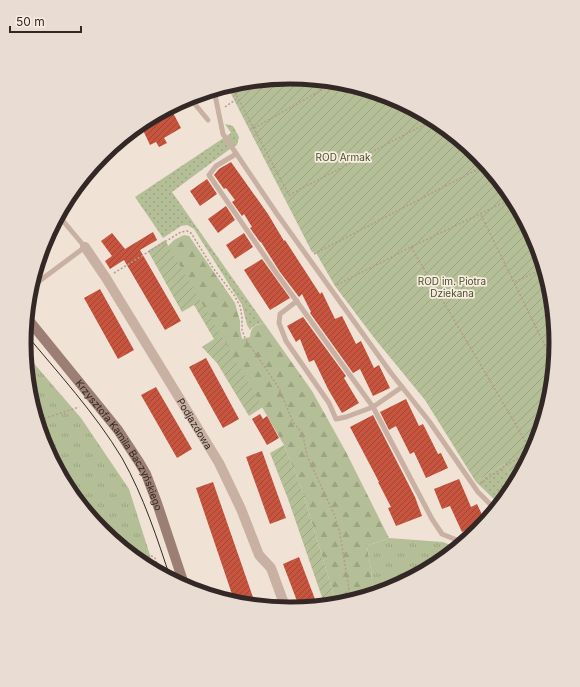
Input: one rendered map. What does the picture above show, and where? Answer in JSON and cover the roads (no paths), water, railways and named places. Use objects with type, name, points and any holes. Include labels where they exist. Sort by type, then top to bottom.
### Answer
[{"type":"street","name":"Podjazdowa","points":[[85,247],[106,278],[219,463],[259,555],[271,568],[283,602]]},
{"type":"street","name":"Krzysztofa Kamila Baczyńskiego","points":[[32,325],[118,430],[139,462],[146,474],[182,579]]},
{"type":"lane","points":[[215,95],[223,134],[236,154],[307,258],[429,421],[475,488],[492,505]]},
{"type":"lane","points":[[193,103],[208,120]]},
{"type":"lane","points":[[236,154],[216,166],[209,175],[373,407],[432,519],[442,534],[458,541]]},
{"type":"lane","points":[[39,282],[85,247],[63,220]]},
{"type":"lane","points":[[297,301],[280,314],[279,323],[286,341],[329,403],[336,419],[373,407],[402,386]]},
{"type":"tram line","points":[[31,340],[88,409],[122,458],[137,488],[168,573]]},
{"type":"park label","name":"ROD Armak","points":[[343,157]]},
{"type":"park label","name":"ROD im. Piotra Dziekana","points":[[452,286]]}]
